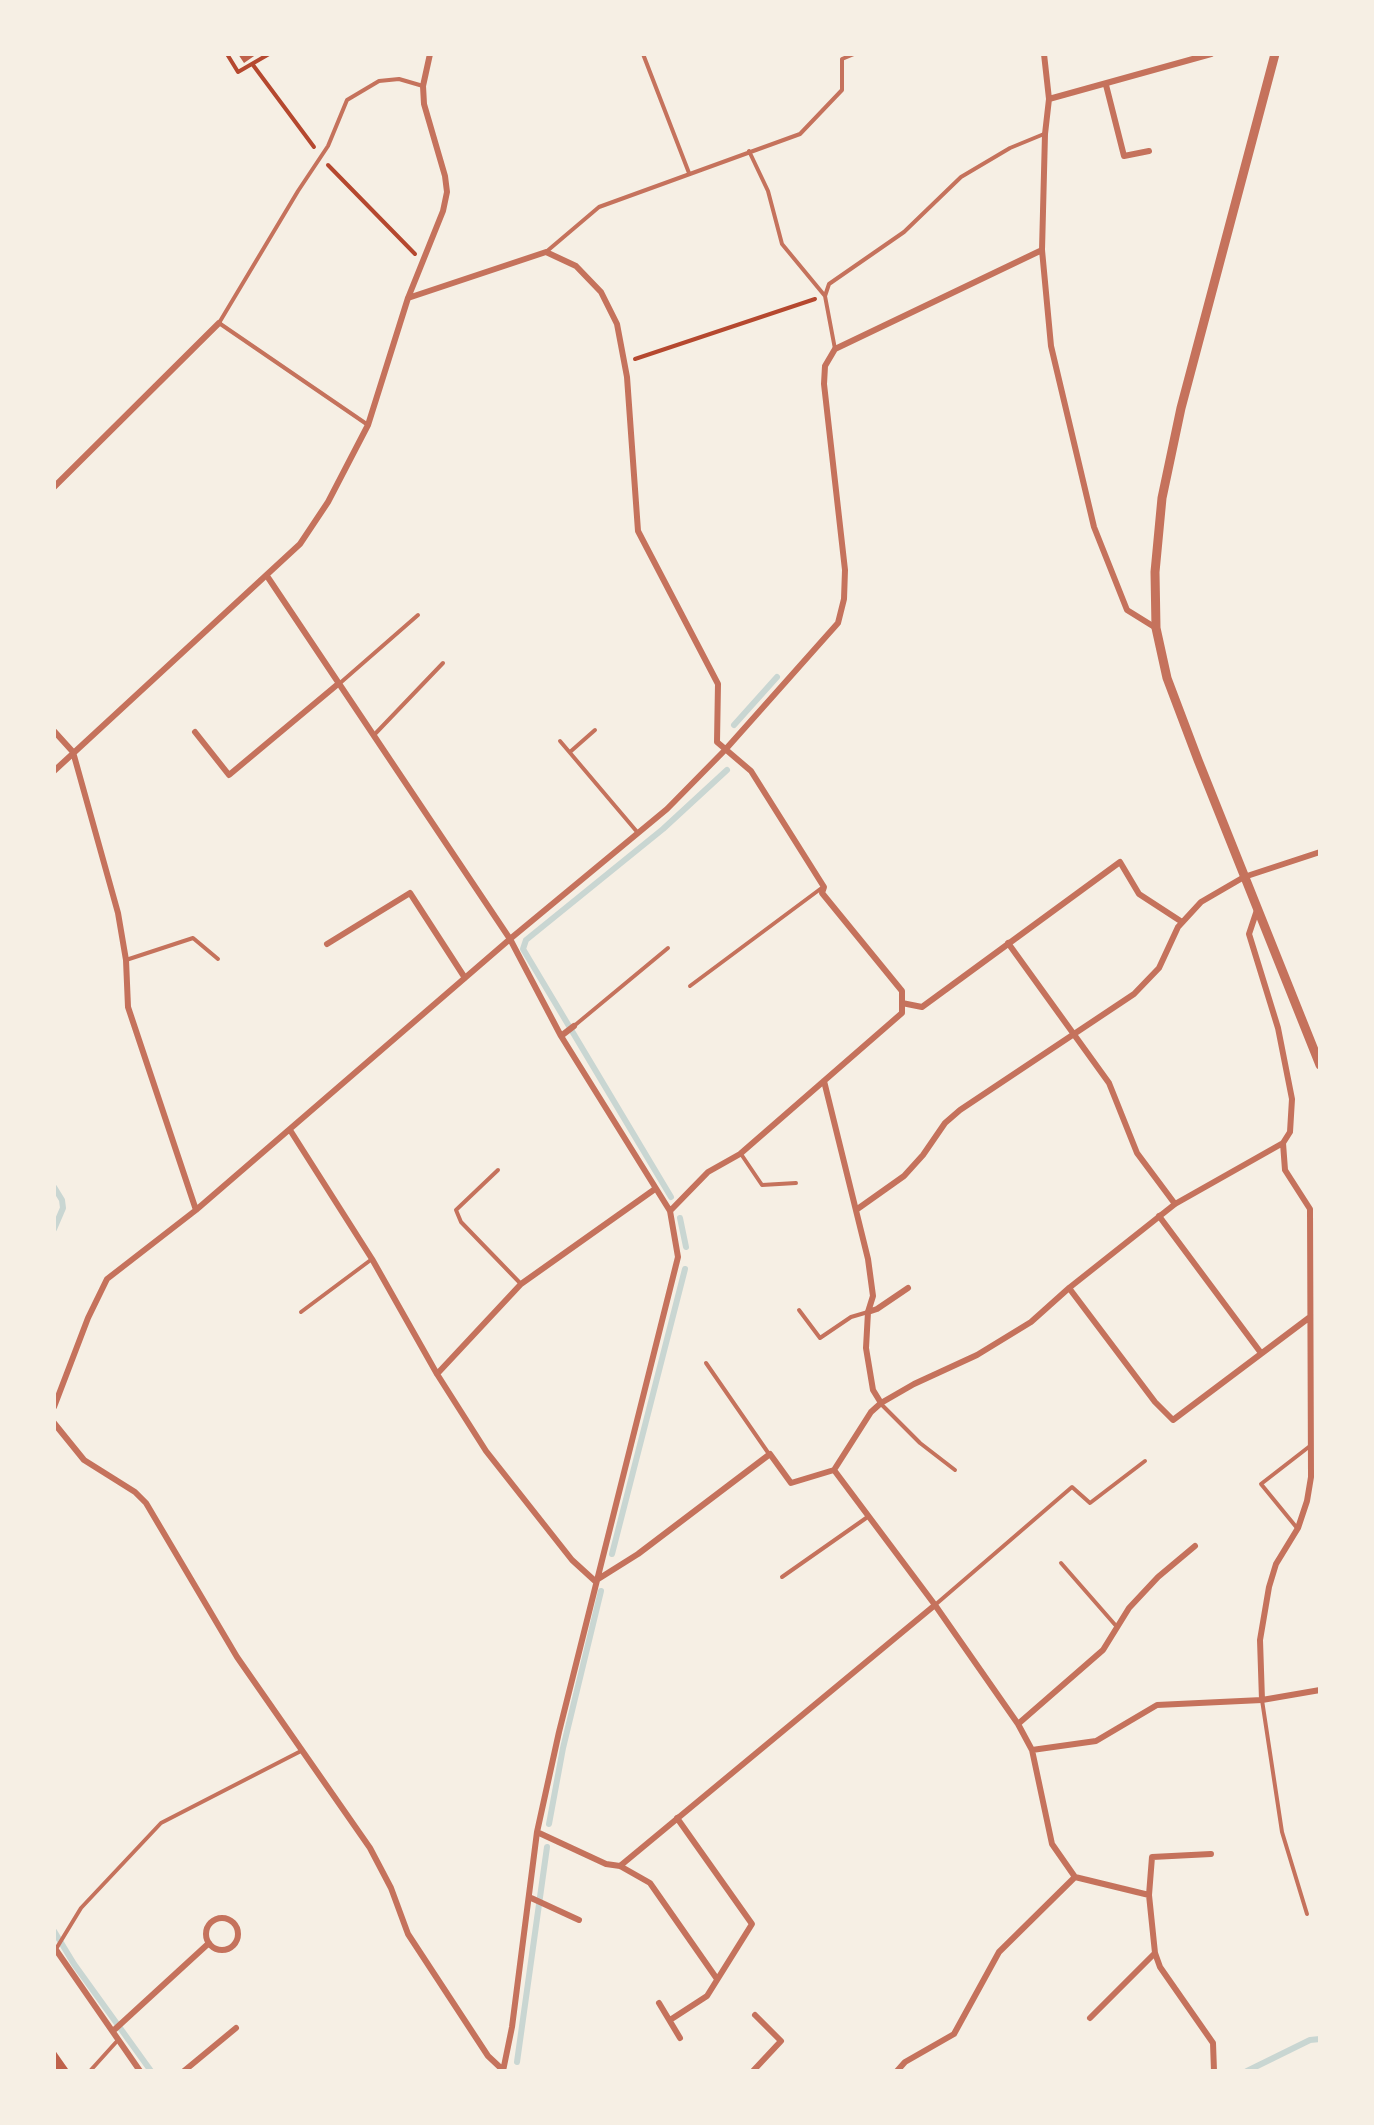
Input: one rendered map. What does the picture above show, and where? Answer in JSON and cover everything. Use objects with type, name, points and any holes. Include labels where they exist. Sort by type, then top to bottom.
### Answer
[{"type":"street","points":[[54,771],[300,544],[328,502],[368,425],[408,298],[442,211],[447,192],[445,176],[424,104],[423,86],[430,54]]},
{"type":"street","points":[[1044,54],[1049,99],[1045,134],[1042,250],[1051,346],[1094,527],[1127,610],[1155,628]]},
{"type":"street","points":[[1049,99],[1211,54]]},
{"type":"street","points":[[1275,54],[1181,408],[1162,498],[1155,572],[1155,628],[1167,678],[1320,1065]]},
{"type":"street","points":[[1106,85],[1124,156],[1149,151]]},
{"type":"street","points":[[54,1407],[88,1318],[107,1279],[196,1210],[510,939],[667,809],[725,750],[838,623],[844,599],[845,570],[824,384],[825,366],[835,349],[1042,250]]},
{"type":"street","points":[[408,298],[546,252],[576,266],[601,292],[617,324],[625,362],[638,531],[718,684],[717,742],[751,771],[824,887],[822,893],[902,991],[902,1014],[740,1154],[708,1172],[670,1212]]},
{"type":"street","points":[[54,487],[219,323]]},
{"type":"street","points":[[267,576],[510,939],[561,1036],[670,1212],[678,1257],[675,1276],[595,1581],[537,1832],[512,2027],[504,2071]]},
{"type":"street","points":[[195,732],[229,776],[338,684]]},
{"type":"street","points":[[54,730],[73,752],[118,913],[126,960],[128,1007],[196,1210]]},
{"type":"street","points":[[856,1210],[904,1176],[945,1123],[960,1110],[1134,994],[1159,968],[1182,922],[1200,902],[1244,877],[1320,852]]},
{"type":"street","points":[[902,1003],[921,1007],[1120,862],[1138,894],[1182,922]]},
{"type":"street","points":[[327,944],[410,893],[465,978]]},
{"type":"street","points":[[595,1581],[638,1554],[770,1454],[791,1483],[834,1470],[871,1412],[881,1403],[977,1355],[1022,1328],[1159,1215],[1283,1143],[1290,1131],[1292,1099],[1278,1028],[1249,934],[1257,910]]},
{"type":"street","points":[[1008,943],[1072,1035],[1109,1083],[1137,1153],[1175,1204]]},
{"type":"street","points":[[561,1036],[574,1026]]},
{"type":"street","points":[[824,1081],[868,1259],[873,1296],[868,1312],[866,1348],[873,1390],[881,1403]]},
{"type":"street","points":[[290,1130],[372,1259],[436,1374],[486,1451],[572,1560],[595,1581]]},
{"type":"street","points":[[1262,1700],[1260,1640],[1269,1587],[1276,1564],[1298,1528],[1307,1501],[1311,1446],[1310,1209],[1285,1170],[1283,1143]]},
{"type":"street","points":[[436,1374],[521,1284],[656,1188]]},
{"type":"street","points":[[1159,1215],[1261,1353]]},
{"type":"street","points":[[1069,1287],[1155,1402],[1173,1420],[1310,1317]]},
{"type":"street","points":[[868,1312],[877,1310],[908,1288]]},
{"type":"street","points":[[54,1423],[84,1460],[135,1492],[146,1503],[237,1657],[370,1848],[391,1888],[408,1934],[488,2056],[504,2071]]},
{"type":"street","points":[[834,1470],[935,1605],[1018,1724],[1032,1750],[1052,1844],[1075,1877],[1149,1895]]},
{"type":"street","points":[[1018,1724],[1102,1650],[1129,1608],[1158,1577],[1195,1546]]},
{"type":"street","points":[[620,1866],[935,1605]]},
{"type":"street","points":[[1032,1750],[1096,1741],[1156,1705],[1262,1700],[1320,1690]]},
{"type":"street","points":[[670,2020],[707,1996],[752,1924],[677,1818]]},
{"type":"street","points":[[537,1832],[606,1864],[620,1866],[650,1883],[717,1979]]},
{"type":"street","points":[[1211,1854],[1152,1857],[1149,1895],[1155,1953],[1160,1967],[1213,2043],[1214,2071]]},
{"type":"street","points":[[897,2071],[905,2062],[954,2034],[999,1952],[1075,1877]]},
{"type":"street","points":[[529,1897],[579,1920]]},
{"type":"street","points":[[225,1918],[234,1923],[239,1932],[233,1946],[218,1950],[209,1943],[206,1933],[210,1923],[225,1918]]},
{"type":"street","points":[[114,2030],[209,1943]]},
{"type":"street","points":[[56,1947],[140,2071]]},
{"type":"street","points":[[1090,2018],[1155,1953]]},
{"type":"street","points":[[659,2003],[680,2038]]},
{"type":"street","points":[[753,2071],[781,2041],[755,2015]]},
{"type":"street","points":[[184,2071],[236,2028]]},
{"type":"lane","points":[[643,54],[689,173]]},
{"type":"lane","points":[[546,252],[599,207],[800,134],[842,90],[842,59],[854,54]]},
{"type":"lane","points":[[368,425],[219,323],[297,191],[321,156],[347,100],[379,81],[399,80],[423,86]]},
{"type":"lane","points":[[825,296],[829,285],[904,232],[961,177],[1010,148],[1045,134]]},
{"type":"lane","points":[[749,151],[768,191],[782,244],[825,296],[835,349]]},
{"type":"lane","points":[[338,684],[418,615]]},
{"type":"lane","points":[[374,735],[443,663]]},
{"type":"lane","points":[[570,752],[595,730]]},
{"type":"lane","points":[[560,741],[638,833]]},
{"type":"lane","points":[[690,986],[824,887]]},
{"type":"lane","points":[[126,960],[193,938],[218,959]]},
{"type":"lane","points":[[574,1026],[668,948]]},
{"type":"lane","points":[[740,1154],[762,1185],[796,1183]]},
{"type":"lane","points":[[498,1170],[456,1210],[461,1222],[521,1284]]},
{"type":"lane","points":[[301,1312],[372,1259]]},
{"type":"lane","points":[[799,1310],[820,1338],[851,1317],[868,1312]]},
{"type":"lane","points":[[706,1363],[770,1454]]},
{"type":"lane","points":[[881,1403],[920,1443],[955,1470]]},
{"type":"lane","points":[[1298,1528],[1261,1484],[1311,1446]]},
{"type":"lane","points":[[935,1605],[1072,1487],[1090,1503],[1145,1461]]},
{"type":"lane","points":[[782,1577],[869,1516]]},
{"type":"lane","points":[[1061,1563],[1117,1627]]},
{"type":"lane","points":[[1262,1700],[1282,1832],[1307,1914]]},
{"type":"lane","points":[[56,1947],[81,1908],[161,1823],[301,1751]]},
{"type":"lane","points":[[90,2071],[118,2039]]},
{"type":"path","points":[[227,54],[238,72],[269,54]]},
{"type":"path","points":[[253,65],[346,186],[422,260]]},
{"type":"path","points":[[625,362],[825,296]]},
{"type":"building","points":[[238,54],[257,54],[244,63]]},
{"type":"building","points":[[54,2049],[68,2069],[65,2071],[54,2071]]},
{"type":"waterway","points":[[734,725],[777,677]]},
{"type":"waterway","points":[[671,1197],[523,949],[526,940],[663,829],[727,770]]},
{"type":"waterway","points":[[54,1187],[62,1200],[63,1208],[54,1229]]},
{"type":"waterway","points":[[680,1218],[686,1247]]},
{"type":"waterway","points":[[612,1554],[685,1269]]},
{"type":"waterway","points":[[549,1824],[563,1748],[601,1591]]},
{"type":"waterway","points":[[517,2062],[547,1847]]},
{"type":"waterway","points":[[54,1931],[74,1964],[151,2071]]},
{"type":"waterway","points":[[1247,2071],[1310,2040],[1320,2039]]}]
